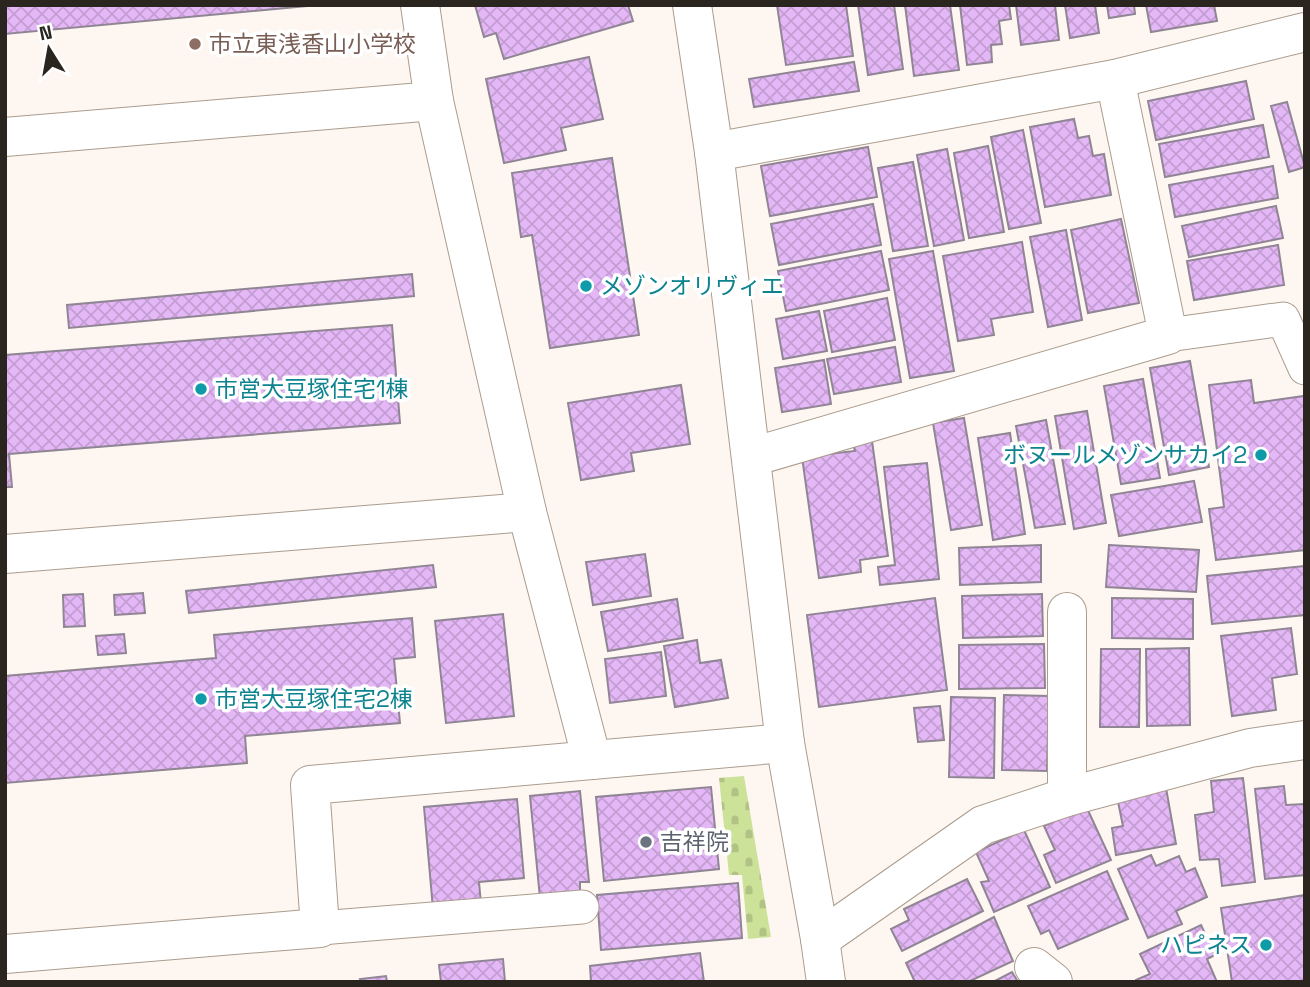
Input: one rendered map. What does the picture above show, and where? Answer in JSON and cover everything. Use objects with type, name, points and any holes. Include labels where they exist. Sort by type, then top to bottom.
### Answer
[{"type":"street","points":[[420,5],[434,101],[527,512],[592,760]]},
{"type":"street","points":[[692,5],[714,152],[785,743],[826,982]]},
{"type":"street","points":[[714,152],[1115,79],[1305,32]]},
{"type":"street","points":[[752,457],[1168,335],[1115,79]]},
{"type":"street","points":[[5,137],[434,101]]},
{"type":"street","points":[[5,554],[527,512]]},
{"type":"street","points":[[1067,612],[1067,797]]},
{"type":"street","points":[[820,939],[983,825],[1067,797],[1250,748],[1305,740]]},
{"type":"street","points":[[5,954],[320,928],[310,785],[785,743]]},
{"type":"lane","points":[[1168,335],[1283,318],[1305,368]]},
{"type":"lane","points":[[320,928],[582,907]]},
{"type":"green space","points":[[744,776],[771,937],[748,939],[742,875],[729,875],[719,778]]},
{"type":"building","points":[[5,5],[318,5],[5,34]]},
{"type":"building","points":[[475,5],[628,5],[633,21],[504,59],[496,33],[484,37]]},
{"type":"building","points":[[777,5],[846,5],[853,56],[786,65]]},
{"type":"building","points":[[858,5],[894,5],[903,69],[868,75]]},
{"type":"building","points":[[905,5],[950,5],[959,70],[914,76]]},
{"type":"building","points":[[960,5],[1009,5],[1011,19],[999,21],[1002,44],[991,45],[992,62],[967,65]]},
{"type":"building","points":[[1016,5],[1055,5],[1059,40],[1021,45]]},
{"type":"building","points":[[1065,5],[1095,5],[1099,33],[1070,38]]},
{"type":"building","points":[[1107,5],[1134,5],[1135,14],[1109,18]]},
{"type":"building","points":[[1146,5],[1214,5],[1217,21],[1151,32]]},
{"type":"building","points":[[589,57],[603,119],[561,128],[566,150],[504,163],[486,79]]},
{"type":"building","points":[[854,62],[859,91],[754,107],[749,79]]},
{"type":"building","points":[[1246,81],[1254,119],[1156,140],[1148,101]]},
{"type":"building","points":[[1287,102],[1305,167],[1289,172],[1271,106]]},
{"type":"building","points":[[1074,119],[1078,138],[1089,136],[1093,156],[1104,154],[1111,195],[1045,207],[1030,127]]},
{"type":"building","points":[[1263,125],[1269,157],[1165,177],[1159,144]]},
{"type":"building","points":[[1023,130],[1041,223],[1009,229],[991,137]]},
{"type":"building","points":[[988,146],[1004,232],[969,238],[954,153]]},
{"type":"building","points":[[868,147],[877,197],[770,216],[761,166]]},
{"type":"building","points":[[947,149],[964,240],[934,246],[917,155]]},
{"type":"building","name":"メゾンオリヴィエ","points":[[612,158],[639,335],[550,348],[532,235],[521,237],[512,173]]},
{"type":"building","points":[[913,162],[928,246],[893,251],[878,168]]},
{"type":"building","points":[[1273,166],[1278,198],[1175,217],[1169,185]]},
{"type":"building","points":[[873,204],[881,245],[779,265],[771,224]]},
{"type":"building","points":[[1276,206],[1283,238],[1189,257],[1182,226]]},
{"type":"building","points":[[1121,219],[1139,303],[1088,313],[1071,230]]},
{"type":"building","points":[[1066,230],[1082,320],[1048,327],[1030,237]]},
{"type":"building","points":[[1022,242],[1033,312],[991,319],[994,335],[958,341],[943,256]]},
{"type":"building","points":[[1278,245],[1284,285],[1194,300],[1187,261]]},
{"type":"building","points":[[881,251],[889,290],[786,311],[778,271]]},
{"type":"building","points":[[933,251],[954,371],[910,378],[889,259]]},
{"type":"building","points":[[412,274],[414,296],[69,328],[67,305]]},
{"type":"building","points":[[887,298],[895,340],[832,352],[824,311]]},
{"type":"building","points":[[819,311],[827,351],[783,359],[776,319]]},
{"type":"building","name":"市営大豆塚住宅1棟","points":[[392,325],[400,423],[9,454],[12,487],[5,487],[5,355]]},
{"type":"building","points":[[895,347],[901,382],[834,394],[827,359]]},
{"type":"building","points":[[824,360],[831,404],[782,412],[775,368]]},
{"type":"building","points":[[1190,361],[1209,467],[1169,475],[1150,368]]},
{"type":"building","points":[[1143,379],[1160,478],[1121,484],[1104,386]]},
{"type":"building","name":"ボヌールメゾンサカイ2","points":[[1251,380],[1254,403],[1304,396],[1305,550],[1216,560],[1209,509],[1224,507],[1209,385]]},
{"type":"building","points":[[681,385],[690,444],[631,453],[634,471],[581,480],[568,403]]},
{"type":"building","points":[[1087,411],[1106,523],[1074,529],[1055,416]]},
{"type":"building","points":[[964,418],[982,525],[951,530],[933,423]]},
{"type":"building","points":[[1046,420],[1065,524],[1035,528],[1016,426]]},
{"type":"building","points":[[1010,433],[1025,534],[993,540],[978,438]]},
{"type":"building","points":[[872,441],[888,556],[860,560],[861,572],[819,578],[802,457],[855,451],[853,443]]},
{"type":"building","points":[[927,463],[939,579],[880,585],[878,567],[895,565],[884,467]]},
{"type":"building","points":[[1194,481],[1202,522],[1119,536],[1111,495]]},
{"type":"building","points":[[1041,545],[1041,582],[960,585],[959,548]]},
{"type":"building","points":[[1109,545],[1199,550],[1196,592],[1106,587]]},
{"type":"building","points":[[645,554],[651,596],[593,605],[586,562]]},
{"type":"building","points":[[433,565],[436,587],[189,613],[186,591]]},
{"type":"building","points":[[1304,566],[1305,615],[1212,624],[1207,576]]},
{"type":"building","points":[[143,593],[145,613],[115,615],[114,595]]},
{"type":"building","points":[[83,594],[85,626],[64,627],[63,595]]},
{"type":"building","points":[[1042,594],[1043,636],[963,638],[962,596]]},
{"type":"building","points":[[935,598],[947,690],[819,707],[807,615]]},
{"type":"building","points":[[1112,598],[1193,599],[1193,639],[1112,638]]},
{"type":"building","points":[[677,599],[683,638],[608,651],[601,612]]},
{"type":"building","points":[[503,614],[514,716],[446,723],[435,621]]},
{"type":"building","name":"市営大豆塚住宅2棟","points":[[412,618],[415,657],[394,659],[400,723],[245,736],[247,763],[5,783],[5,676],[216,658],[214,635]]},
{"type":"building","points":[[1291,628],[1297,674],[1272,678],[1276,710],[1232,716],[1221,636]]},
{"type":"building","points":[[124,634],[126,653],[98,655],[96,636]]},
{"type":"building","points":[[697,640],[700,663],[721,660],[728,698],[675,707],[664,646]]},
{"type":"building","points":[[1044,644],[1045,688],[959,689],[959,645]]},
{"type":"building","points":[[1189,648],[1190,725],[1147,726],[1146,649]]},
{"type":"building","points":[[1101,649],[1140,649],[1139,727],[1100,727]]},
{"type":"building","points":[[661,652],[666,696],[610,703],[605,659]]},
{"type":"building","points":[[1004,695],[1049,696],[1047,771],[1002,770]]},
{"type":"building","points":[[951,697],[995,698],[994,778],[949,777]]},
{"type":"building","points":[[940,706],[944,740],[918,742],[914,708]]},
{"type":"building","points":[[1243,778],[1255,882],[1222,886],[1219,859],[1200,860],[1195,815],[1214,812],[1211,781]]},
{"type":"building","points":[[1284,786],[1286,805],[1304,804],[1305,875],[1265,879],[1255,789]]},
{"type":"building","points":[[711,787],[719,869],[604,881],[596,797]]},
{"type":"building","points":[[1166,788],[1176,844],[1116,855],[1112,828],[1123,826],[1117,797]]},
{"type":"building","points":[[580,791],[589,882],[580,882],[580,894],[540,898],[530,796]]},
{"type":"building","points":[[517,799],[524,878],[479,882],[481,904],[433,909],[424,807]]},
{"type":"building","points":[[1086,806],[1111,860],[1056,883],[1044,855],[1055,850],[1044,826]]},
{"type":"building","points":[[1024,830],[1050,887],[994,912],[981,882],[989,881],[976,852]]},
{"type":"building","points":[[1151,855],[1156,866],[1179,856],[1186,872],[1195,868],[1207,897],[1176,911],[1182,924],[1148,938],[1118,869]]},
{"type":"building","points":[[1107,871],[1128,919],[1058,949],[1049,930],[1041,934],[1028,906]]},
{"type":"building","points":[[967,879],[983,911],[902,951],[891,929],[909,920],[904,909]]},
{"type":"building","points":[[738,883],[742,938],[601,950],[597,895]]},
{"type":"building","name":"ハピネス","points":[[1305,895],[1305,982],[1232,982],[1221,908]]},
{"type":"building","points":[[994,917],[1013,961],[968,982],[915,982],[906,963]]},
{"type":"building","points":[[1201,925],[1215,955],[1207,959],[1217,982],[1136,982],[1150,974],[1140,954]]},
{"type":"building","points":[[700,953],[704,982],[591,982],[590,966]]},
{"type":"building","points":[[503,959],[505,982],[441,982],[439,965]]},
{"type":"building","points":[[1012,972],[1018,982],[993,982]]},
{"type":"building","points":[[386,976],[387,982],[361,982],[360,979]]},
{"type":"place","name":"市立東浅香山小学校","points":[[195,44]]},
{"type":"place","name":"メゾンオリヴィエ","points":[[586,286]]},
{"type":"place","name":"市営大豆塚住宅1棟","points":[[201,389]]},
{"type":"place","name":"ボヌールメゾンサカイ2","points":[[1261,455]]},
{"type":"place","name":"市営大豆塚住宅2棟","points":[[201,699]]},
{"type":"place","name":"吉祥院","points":[[646,842]]},
{"type":"place","name":"ハピネス","points":[[1266,945]]}]
